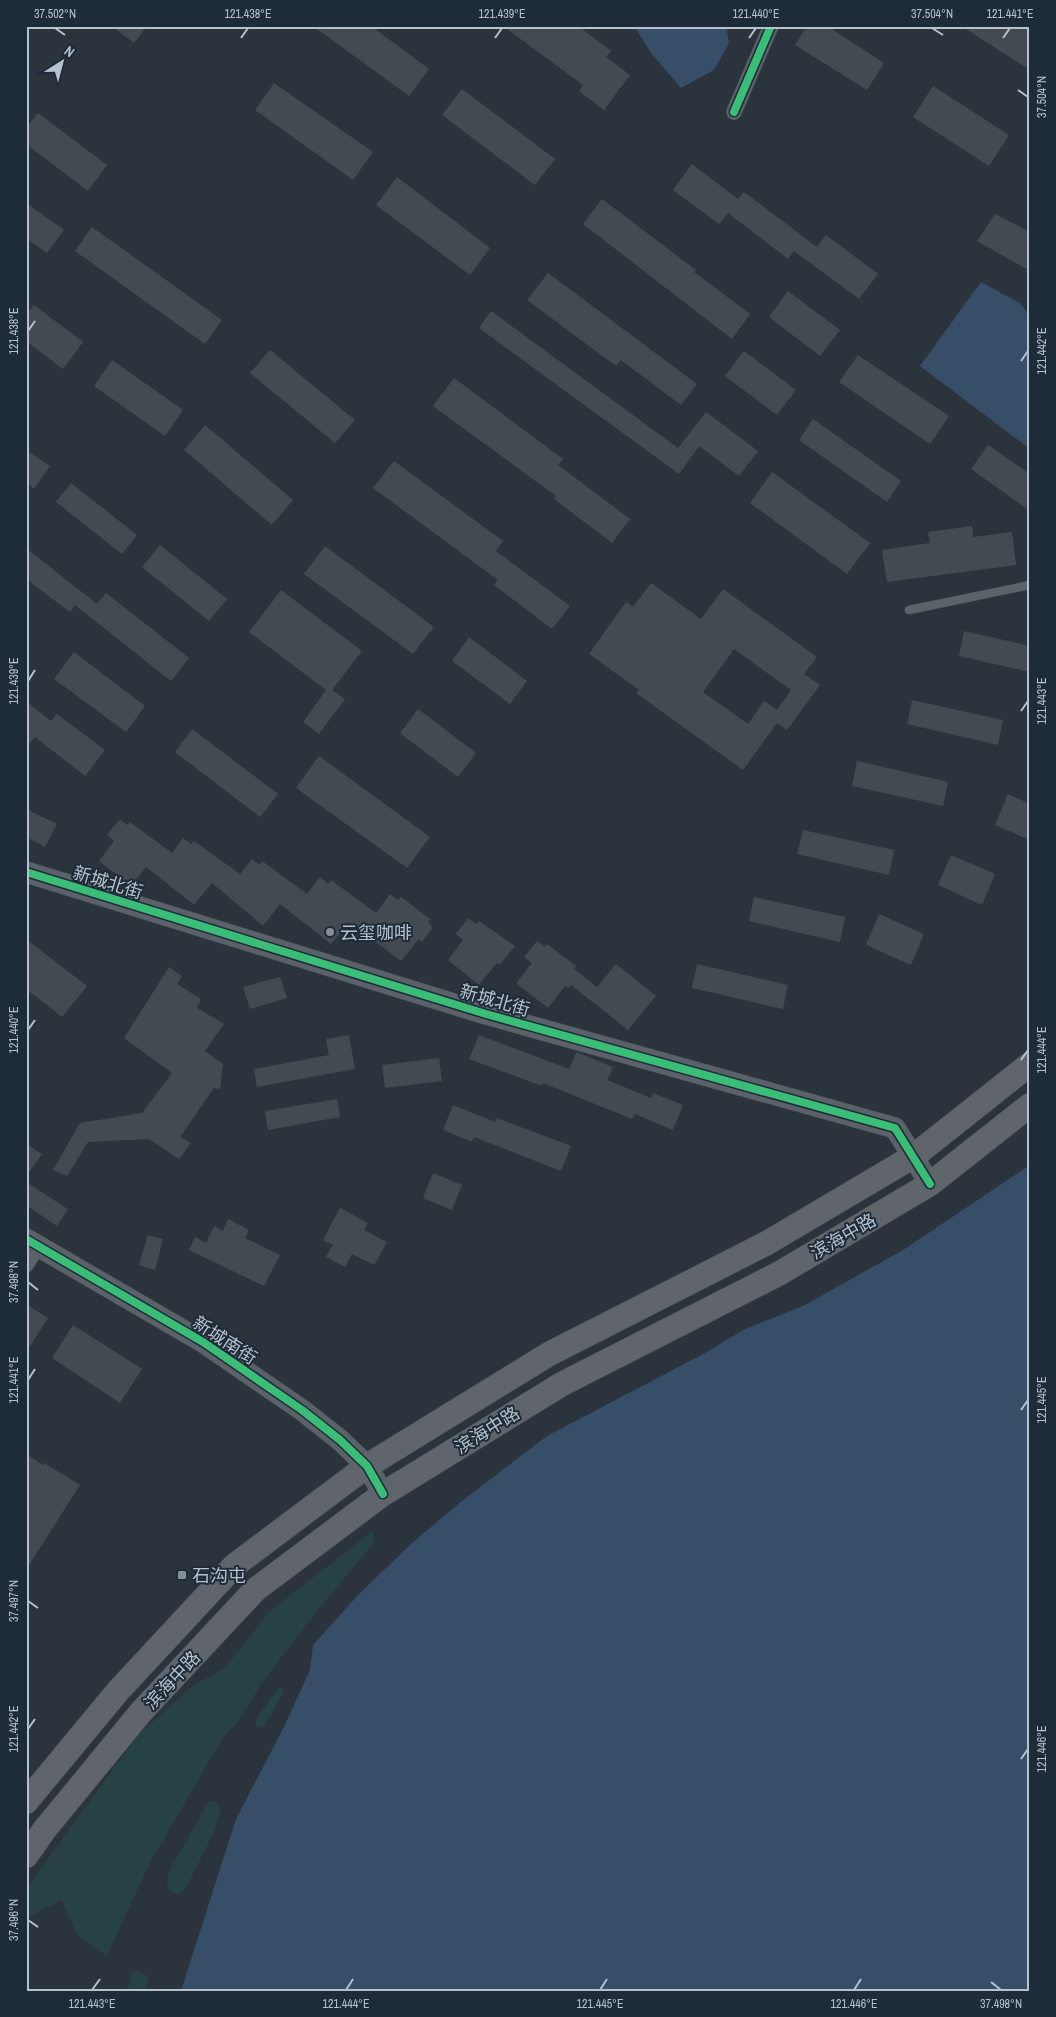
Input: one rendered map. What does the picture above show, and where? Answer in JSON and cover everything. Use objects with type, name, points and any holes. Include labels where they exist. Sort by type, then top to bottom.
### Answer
[{"type":"main road","name":"滨海中路","points":[[26,1802],[118,1691],[235,1565],[367,1466],[549,1354],[767,1243],[914,1156],[1030,1064]]},
{"type":"main road","name":"滨海中路","points":[[26,1856],[45,1829],[141,1712],[255,1590],[383,1494],[562,1384],[780,1273],[930,1184],[1030,1105]]},
{"type":"street","points":[[734,112],[771,26]]},
{"type":"street","name":"新城北街","points":[[26,872],[486,1014],[894,1128],[914,1156],[930,1184]]},
{"type":"street","points":[[26,1265],[32,1243]]},
{"type":"street","name":"新城南街","points":[[32,1243],[212,1348],[302,1410],[340,1440],[367,1466],[383,1494]]},
{"type":"lane","points":[[909,610],[1030,586]]},
{"type":"green space","points":[[373,1531],[374,1543],[316,1612],[261,1684],[241,1718],[224,1736],[152,1859],[107,1955],[78,1937],[62,1900],[26,1918],[26,1889],[138,1735],[193,1686],[226,1667],[269,1612]]},
{"type":"green space","points":[[280,1685],[284,1693],[264,1726],[257,1727],[255,1723],[259,1715]]},
{"type":"green space","points":[[209,1801],[215,1801],[221,1810],[214,1832],[185,1890],[179,1894],[174,1893],[168,1886],[169,1871]]},
{"type":"green space","points":[[138,1970],[148,1977],[146,1991],[127,1991],[132,1973]]},
{"type":"water","points":[[634,26],[726,26],[729,43],[714,70],[681,88],[652,54]]},
{"type":"water","points":[[981,282],[1020,303],[1030,317],[1030,449],[920,366]]},
{"type":"water","points":[[1030,1165],[1030,1991],[181,1991],[236,1819],[284,1727],[310,1670],[313,1645],[358,1595],[411,1544],[462,1501],[547,1436],[705,1353],[745,1329],[803,1306],[903,1250]]},
{"type":"building","points":[[112,26],[147,26],[134,43]]},
{"type":"building","points":[[313,26],[371,26],[429,69],[409,96]]},
{"type":"building","points":[[503,26],[578,26],[611,51],[606,57],[630,75],[604,110],[579,91],[583,85]]},
{"type":"building","points":[[807,26],[827,26],[884,63],[867,90],[795,45]]},
{"type":"building","points":[[961,26],[1030,26],[1030,70]]},
{"type":"building","points":[[274,83],[373,152],[353,180],[255,110]]},
{"type":"building","points":[[933,86],[1009,135],[989,166],[913,117]]},
{"type":"building","points":[[462,89],[555,159],[535,185],[442,115]]},
{"type":"building","points":[[38,113],[107,165],[88,191],[26,144],[26,128]]},
{"type":"building","points":[[692,164],[738,199],[744,192],[817,247],[826,235],[878,274],[859,299],[794,251],[788,259],[728,213],[719,224],[673,190]]},
{"type":"building","points":[[397,177],[490,248],[470,275],[376,205]]},
{"type":"building","points":[[602,199],[696,270],[694,272],[750,314],[732,339],[583,224]]},
{"type":"building","points":[[26,203],[64,230],[47,253],[26,238]]},
{"type":"building","points":[[995,214],[1030,232],[1030,271],[977,241]]},
{"type":"building","points":[[92,227],[222,320],[205,344],[75,251]]},
{"type":"building","points":[[548,273],[697,384],[681,405],[621,360],[616,366],[527,300]]},
{"type":"building","points":[[788,291],[840,330],[820,356],[769,317]]},
{"type":"building","points":[[34,305],[83,342],[63,369],[26,341],[26,315]]},
{"type":"building","points":[[491,311],[678,448],[706,412],[758,451],[739,476],[699,446],[679,474],[479,328]]},
{"type":"building","points":[[270,350],[355,420],[335,443],[250,373]]},
{"type":"building","points":[[744,351],[796,390],[777,415],[725,376]]},
{"type":"building","points":[[858,355],[949,416],[930,444],[839,382]]},
{"type":"building","points":[[112,360],[183,410],[165,436],[94,386]]},
{"type":"building","points":[[454,378],[563,459],[558,465],[630,519],[612,543],[554,499],[556,496],[433,406]]},
{"type":"building","points":[[813,419],[901,481],[887,502],[799,440]]},
{"type":"building","points":[[205,425],[293,500],[272,525],[184,450]]},
{"type":"building","points":[[988,445],[1030,474],[1030,511],[971,469]]},
{"type":"building","points":[[26,450],[50,466],[34,489],[26,483]]},
{"type":"building","points":[[394,461],[503,541],[496,551],[570,606],[552,629],[494,585],[498,580],[373,488]]},
{"type":"building","points":[[772,472],[870,543],[847,574],[750,503]]},
{"type":"building","points":[[71,483],[137,535],[122,554],[56,502]]},
{"type":"building","points":[[972,526],[973,537],[1012,532],[1016,565],[887,582],[882,550],[930,543],[928,532]]},
{"type":"building","points":[[160,545],[227,599],[209,621],[142,567]]},
{"type":"building","points":[[325,546],[434,627],[413,654],[304,574]]},
{"type":"building","points":[[26,548],[97,604],[106,593],[189,658],[171,681],[75,605],[70,612],[26,579]]},
{"type":"building","points":[[651,583],[701,619],[723,589],[817,657],[804,674],[820,685],[787,730],[777,723],[743,770],[636,693],[639,690],[589,654],[626,602],[633,607]],"holes":[[[734,649],[791,690],[777,710],[764,701],[748,724],[703,692]]]},
{"type":"building","points":[[281,590],[362,651],[332,690],[345,699],[319,734],[303,722],[326,690],[249,632]]},
{"type":"building","points":[[964,631],[1030,646],[1030,672],[959,656]]},
{"type":"building","points":[[469,637],[527,681],[510,704],[452,661]]},
{"type":"building","points":[[74,652],[145,706],[126,732],[54,679]]},
{"type":"building","points":[[912,700],[1003,720],[998,745],[907,724]]},
{"type":"building","points":[[26,701],[51,721],[57,714],[105,750],[85,776],[35,737],[26,748]]},
{"type":"building","points":[[418,709],[476,753],[458,777],[400,733]]},
{"type":"building","points":[[192,729],[278,794],[260,817],[175,752]]},
{"type":"building","points":[[319,756],[430,837],[407,868],[296,788]]},
{"type":"building","points":[[857,761],[948,782],[943,806],[852,786]]},
{"type":"building","points":[[1008,794],[1030,804],[1030,840],[995,825]]},
{"type":"building","points":[[26,809],[57,824],[45,847],[26,837]]},
{"type":"building","points":[[120,819],[127,825],[130,822],[172,853],[183,838],[191,844],[194,841],[240,874],[252,859],[260,865],[262,861],[307,894],[320,877],[328,884],[331,880],[376,913],[390,894],[398,900],[401,897],[430,919],[428,922],[433,927],[422,942],[419,939],[401,961],[349,922],[331,944],[280,904],[263,926],[212,883],[194,905],[146,867],[131,886],[99,861],[114,841],[107,835]]},
{"type":"building","points":[[803,830],[894,850],[889,875],[797,854]]},
{"type":"building","points":[[951,855],[995,874],[982,905],[938,885]]},
{"type":"building","points":[[754,897],[845,917],[840,942],[749,921]]},
{"type":"building","points":[[879,914],[924,934],[911,965],[866,945]]},
{"type":"building","points":[[468,918],[476,924],[479,921],[515,946],[500,965],[497,963],[479,985],[448,960],[463,940],[456,934]]},
{"type":"building","points":[[26,939],[87,986],[62,1017],[26,989]]},
{"type":"building","points":[[537,941],[545,947],[547,944],[576,966],[574,969],[597,987],[616,964],[656,996],[628,1030],[571,985],[569,988],[565,986],[548,1008],[516,983],[532,963],[524,957]]},
{"type":"building","points":[[697,964],[788,985],[783,1009],[692,988]]},
{"type":"building","points":[[169,967],[182,976],[177,984],[201,999],[197,1008],[224,1024],[205,1051],[223,1064],[220,1089],[214,1088],[180,1137],[191,1143],[179,1159],[149,1139],[88,1142],[67,1176],[53,1170],[80,1123],[142,1113],[172,1073],[124,1038]]},
{"type":"building","points":[[280,977],[287,998],[250,1009],[243,987]]},
{"type":"building","points":[[349,1035],[355,1069],[257,1087],[254,1069],[329,1055],[326,1039]]},
{"type":"building","points":[[479,1035],[569,1069],[576,1052],[613,1067],[607,1080],[651,1098],[653,1093],[683,1105],[673,1130],[635,1114],[632,1119],[543,1083],[542,1086],[469,1059]]},
{"type":"building","points":[[439,1058],[442,1081],[385,1088],[382,1065]]},
{"type":"building","points":[[337,1099],[340,1117],[268,1130],[265,1111]]},
{"type":"building","points":[[453,1105],[495,1122],[497,1118],[571,1146],[561,1171],[474,1137],[472,1142],[443,1130]]},
{"type":"building","points":[[26,1144],[42,1154],[26,1177]]},
{"type":"building","points":[[433,1173],[462,1185],[452,1210],[423,1198]]},
{"type":"building","points":[[26,1182],[68,1209],[57,1226],[26,1205]]},
{"type":"building","points":[[340,1208],[368,1223],[364,1230],[387,1242],[374,1265],[352,1254],[345,1267],[326,1257],[333,1245],[323,1240]]},
{"type":"building","points":[[228,1219],[249,1230],[245,1238],[280,1255],[264,1286],[189,1250],[195,1237],[206,1243],[214,1226],[223,1231]]},
{"type":"building","points":[[148,1235],[163,1239],[155,1270],[139,1265]]},
{"type":"building","points":[[26,1304],[48,1318],[26,1352]]},
{"type":"building","points":[[73,1325],[142,1369],[120,1403],[52,1358]]},
{"type":"building","points":[[26,1454],[80,1485],[26,1570]]},
{"type":"cycle path","points":[[734,112],[771,26]]},
{"type":"cycle path","points":[[26,872],[486,1014],[895,1128],[930,1184]]},
{"type":"cycle path","points":[[26,1239],[203,1342],[302,1410],[340,1440],[367,1466],[383,1494]]},
{"type":"place","name":"云玺咖啡","points":[[330,932]]},
{"type":"place","name":"石沟屯","points":[[182,1575]]}]
